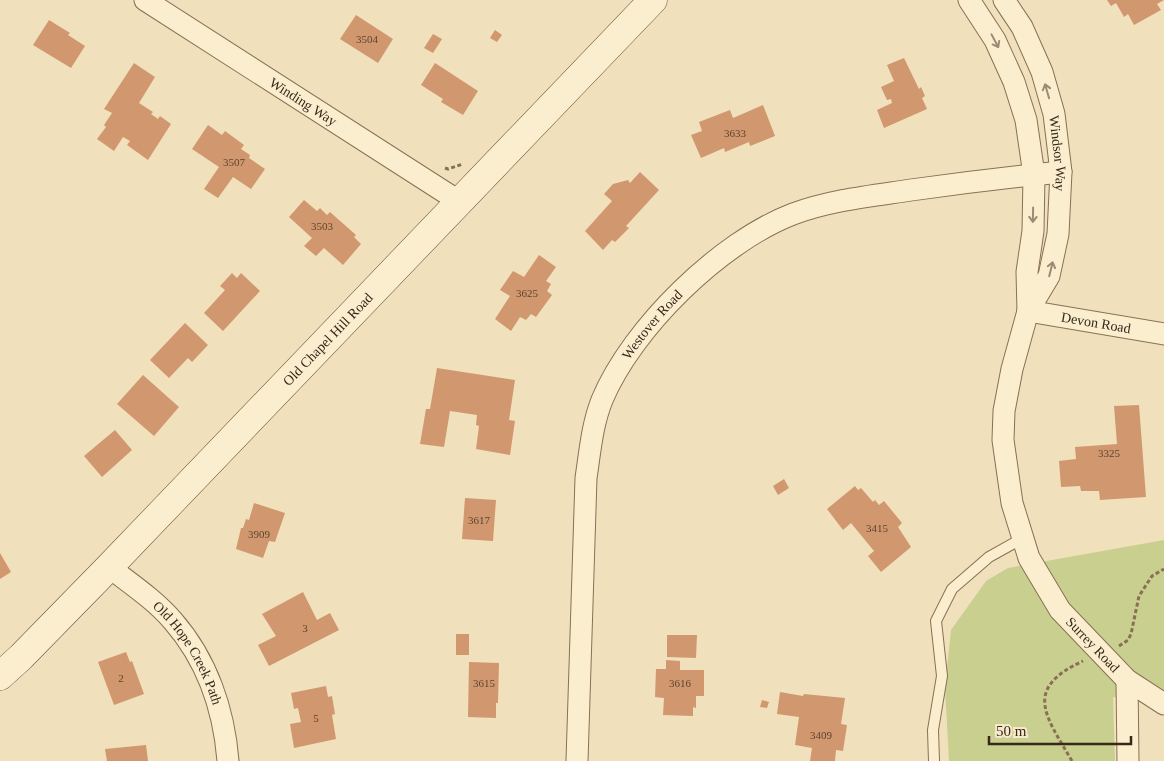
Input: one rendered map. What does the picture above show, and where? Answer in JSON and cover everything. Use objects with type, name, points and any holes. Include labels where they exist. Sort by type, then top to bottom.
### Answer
[{"type":"street","name":"Winding Way","points":[[145,0],[460,202]]},
{"type":"street","name":"Old Chapel Hill Road","points":[[0,676],[109,567],[653,0]]},
{"type":"street","name":"Windsor Way","points":[[969,0],[995,40],[1014,82],[1026,120],[1034,175],[1032,231],[1027,272],[1028,312]]},
{"type":"street","name":"Windsor Way","points":[[1004,0],[1022,27],[1042,72],[1054,114],[1061,172],[1058,234],[1049,276],[1028,312],[1012,369],[1004,411],[1003,440],[1012,503],[1029,558],[1036,570]]},
{"type":"street","name":"Westover Road","points":[[577,761],[586,478],[592,436],[602,400],[627,354],[649,325],[679,293],[724,254],[774,222],[793,214],[851,198],[1061,172]]},
{"type":"street","name":"Devon Road","points":[[1028,312],[1164,334]]},
{"type":"street","name":"Old Hope Creek Path","points":[[109,567],[160,608],[173,621],[194,651],[213,688],[219,706],[228,761]]},
{"type":"street","name":"Surrey Road","points":[[1036,570],[1060,610],[1127,680],[1164,704]]},
{"type":"street","points":[[1127,680],[1128,761]]},
{"type":"lane","points":[[934,761],[934,730],[942,676],[936,621],[952,588],[989,557],[1023,538]]},
{"type":"green space","points":[[1164,540],[1164,703],[1113,697],[1115,761],[949,761],[945,687],[951,630],[986,581],[1008,568]]},
{"type":"building","points":[[1107,0],[1164,0],[1157,4],[1161,10],[1134,25],[1128,14],[1124,17],[1116,3],[1111,6]]},
{"type":"building","points":[[356,15],[393,39],[378,63],[340,39]]},
{"type":"building","points":[[49,20],[70,33],[68,35],[85,46],[71,68],[33,45]]},
{"type":"building","points":[[495,30],[502,35],[497,42],[490,38]]},
{"type":"building","points":[[433,34],[442,39],[433,53],[424,48]]},
{"type":"building","points":[[904,58],[919,89],[921,87],[925,96],[922,98],[927,109],[884,128],[877,110],[892,103],[891,99],[887,100],[881,87],[894,81],[887,65]]},
{"type":"building","points":[[134,63],[155,77],[139,103],[153,112],[151,114],[158,119],[160,116],[171,124],[148,160],[127,145],[130,141],[123,137],[114,151],[97,139],[106,127],[104,125],[112,113],[104,109]]},
{"type":"building","points":[[435,63],[478,91],[463,115],[441,102],[443,99],[421,85]]},
{"type":"building","points":[[763,105],[775,136],[750,146],[749,142],[725,152],[724,148],[701,158],[691,135],[702,131],[699,122],[730,110],[733,118]]},
{"type":"building","points":[[208,125],[222,135],[225,131],[244,145],[241,149],[250,155],[249,158],[265,169],[251,189],[233,177],[218,198],[204,189],[219,167],[192,149]]},
{"type":"building","points":[[640,172],[659,190],[626,226],[629,228],[615,242],[612,240],[603,250],[585,231],[612,201],[604,194],[613,184],[628,180],[630,183]]},
{"type":"building","points":[[304,200],[317,211],[320,208],[327,215],[330,212],[356,235],[354,237],[361,244],[343,265],[324,248],[316,256],[304,246],[312,238],[289,217]]},
{"type":"building","points":[[539,255],[556,267],[546,281],[551,284],[547,291],[552,295],[536,317],[531,314],[526,320],[520,317],[511,331],[495,319],[510,296],[500,290],[513,271],[524,277]]},
{"type":"building","points":[[232,273],[237,278],[241,273],[260,291],[223,331],[204,313],[225,290],[220,286]]},
{"type":"building","points":[[185,323],[208,345],[192,362],[188,358],[169,378],[150,360]]},
{"type":"building","points":[[437,368],[515,380],[509,420],[515,421],[510,455],[476,449],[479,426],[476,425],[477,415],[450,411],[444,447],[420,444],[426,409],[430,409]]},
{"type":"building","points":[[143,375],[179,407],[154,436],[117,404]]},
{"type":"building","points":[[1139,405],[1146,497],[1100,500],[1099,491],[1081,491],[1080,486],[1061,487],[1059,461],[1076,459],[1075,447],[1117,444],[1114,406]]},
{"type":"building","points":[[115,430],[132,450],[102,477],[84,456]]},
{"type":"building","points":[[784,479],[789,488],[778,495],[773,486]]},
{"type":"building","points":[[855,486],[858,490],[861,488],[873,502],[875,500],[879,505],[884,501],[902,523],[898,527],[911,547],[881,572],[868,556],[874,551],[851,523],[843,530],[827,509]]},
{"type":"building","points":[[465,498],[496,500],[493,541],[462,539]]},
{"type":"building","points":[[254,503],[285,513],[275,542],[269,541],[263,558],[236,549],[241,528],[243,528],[246,519],[249,520]]},
{"type":"building","points":[[0,553],[11,572],[0,579]]},
{"type":"building","points":[[303,592],[317,620],[330,613],[339,630],[269,666],[258,645],[276,636],[262,614]]},
{"type":"building","points":[[456,634],[469,634],[469,655],[456,655]]},
{"type":"building","points":[[667,635],[697,635],[696,658],[667,657]]},
{"type":"building","points":[[126,652],[130,662],[132,661],[144,694],[114,705],[98,662]]},
{"type":"building","points":[[666,660],[680,661],[680,670],[704,670],[704,696],[696,696],[696,708],[693,707],[693,716],[663,715],[664,698],[655,697],[656,669],[666,669]]},
{"type":"building","points":[[469,662],[499,663],[496,718],[468,717]]},
{"type":"building","points":[[326,686],[328,697],[332,696],[335,714],[332,715],[336,739],[294,748],[290,724],[301,722],[298,708],[294,709],[291,693]]},
{"type":"building","points":[[780,692],[803,696],[804,694],[845,698],[841,724],[847,725],[843,751],[836,750],[835,761],[810,761],[812,748],[795,745],[799,717],[777,714]]},
{"type":"building","points":[[762,700],[769,702],[767,708],[760,707]]},
{"type":"building","points":[[146,745],[148,761],[107,761],[105,749]]}]
